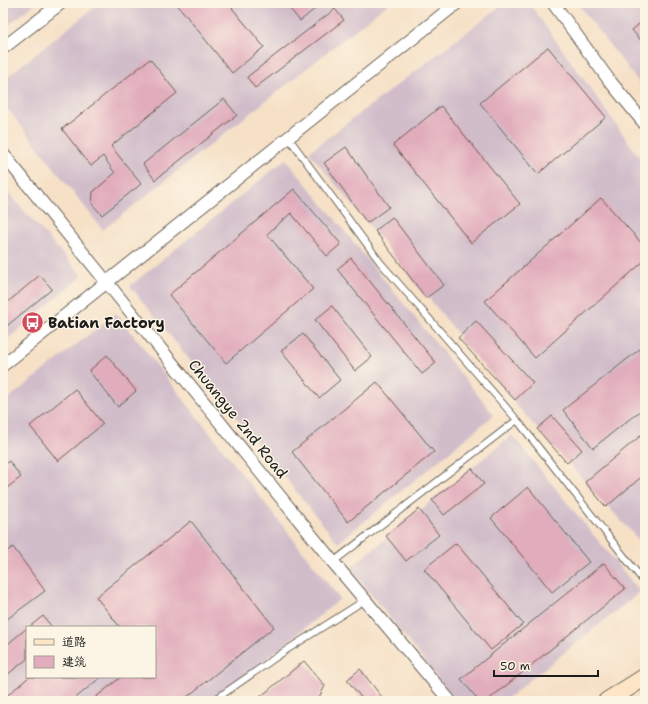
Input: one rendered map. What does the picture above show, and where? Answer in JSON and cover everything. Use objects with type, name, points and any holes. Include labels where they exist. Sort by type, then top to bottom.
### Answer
[{"type":"main road","points":[[606,701],[645,677]]},
{"type":"street","points":[[3,48],[60,3]]},
{"type":"street","points":[[3,365],[457,3]]},
{"type":"street","points":[[553,3],[609,80],[645,124]]},
{"type":"street","name":"Chuangye 2nd Road","points":[[3,154],[333,562],[450,701]]},
{"type":"lane","points":[[288,137],[380,262],[517,420],[645,583]]},
{"type":"lane","points":[[333,562],[517,420]]},
{"type":"lane","points":[[213,701],[285,651],[365,600]]},
{"type":"shaded area","points":[[3,3],[36,3],[3,29]]},
{"type":"shaded area","points":[[100,3],[389,3],[103,230],[3,103],[3,80]]},
{"type":"shaded area","points":[[505,3],[529,3],[645,165],[645,547],[523,413],[309,152]]},
{"type":"shaded area","points":[[577,3],[645,3],[645,90]]},
{"type":"shaded area","points":[[286,159],[494,415],[338,543],[130,286]]},
{"type":"shaded area","points":[[3,187],[82,276],[3,343]]},
{"type":"shaded area","points":[[116,313],[340,599],[216,701],[3,701],[3,403]]},
{"type":"shaded area","points":[[512,435],[640,592],[504,701],[456,701],[350,568]]},
{"type":"building","points":[[176,3],[228,3],[264,47],[232,73]]},
{"type":"building","points":[[285,3],[322,3],[300,21]]},
{"type":"building","points":[[335,9],[344,20],[255,88],[247,77]]},
{"type":"building","points":[[645,19],[645,45],[632,30]]},
{"type":"building","points":[[548,47],[606,117],[538,174],[480,103]]},
{"type":"building","points":[[150,59],[177,93],[111,146],[141,184],[102,215],[92,204],[93,192],[115,173],[103,156],[91,166],[62,129]]},
{"type":"building","points":[[224,99],[237,115],[155,180],[143,164]]},
{"type":"building","points":[[441,106],[520,204],[471,243],[393,145]]},
{"type":"building","points":[[346,147],[389,207],[367,223],[324,163]]},
{"type":"building","points":[[294,189],[341,244],[327,256],[291,213],[267,234],[313,289],[226,363],[169,295]]},
{"type":"building","points":[[601,198],[645,247],[645,260],[535,358],[485,301]]},
{"type":"building","points":[[392,217],[444,285],[426,298],[375,231]]},
{"type":"building","points":[[351,258],[436,363],[422,374],[337,269]]},
{"type":"building","points":[[40,275],[52,289],[3,329],[3,306]]},
{"type":"building","points":[[332,306],[372,357],[355,371],[315,320]]},
{"type":"building","points":[[476,321],[533,383],[515,400],[458,338]]},
{"type":"building","points":[[303,334],[340,380],[319,398],[281,351]]},
{"type":"building","points":[[645,345],[645,407],[593,448],[563,410]]},
{"type":"building","points":[[107,355],[136,391],[118,407],[89,371]]},
{"type":"building","points":[[377,382],[434,452],[348,522],[292,452]]},
{"type":"building","points":[[75,389],[103,424],[58,461],[30,426]]},
{"type":"building","points":[[552,416],[582,450],[567,463],[537,429]]},
{"type":"building","points":[[645,432],[645,474],[606,507],[585,482]]},
{"type":"building","points":[[9,461],[21,477],[3,491],[3,466]]},
{"type":"building","points":[[472,468],[484,484],[444,515],[432,500]]},
{"type":"building","points":[[528,487],[589,562],[552,592],[491,518]]},
{"type":"building","points":[[419,509],[439,535],[406,561],[386,536]]},
{"type":"building","points":[[191,521],[274,627],[182,701],[91,701],[120,678],[156,678],[156,626],[119,626],[96,597]]},
{"type":"building","points":[[456,543],[523,624],[491,650],[424,569]]},
{"type":"building","points":[[13,547],[45,591],[3,622],[3,554]]},
{"type":"building","points":[[604,563],[625,589],[487,701],[479,701],[461,679]]},
{"type":"building","points":[[43,616],[51,626],[30,626]]},
{"type":"building","points":[[26,629],[26,660],[3,678],[3,648]]},
{"type":"building","points":[[304,661],[325,686],[317,701],[255,701]]},
{"type":"building","points":[[360,669],[385,701],[364,701],[347,680]]},
{"type":"building","points":[[28,678],[100,678],[72,701],[3,701],[3,699]]},
{"type":"place","name":"Batian Factory","points":[[32,323]]}]
